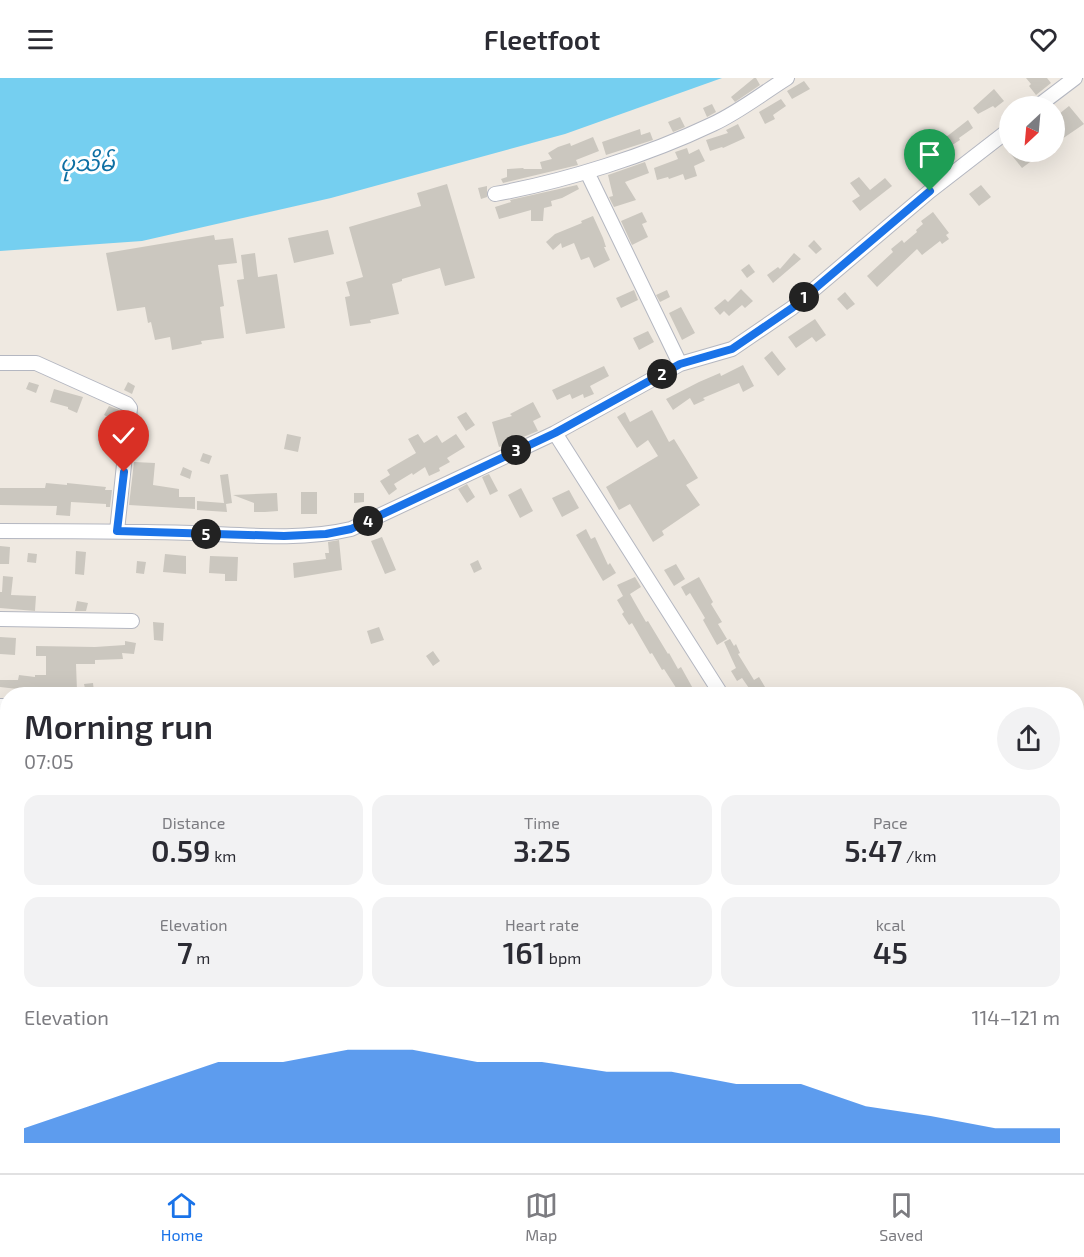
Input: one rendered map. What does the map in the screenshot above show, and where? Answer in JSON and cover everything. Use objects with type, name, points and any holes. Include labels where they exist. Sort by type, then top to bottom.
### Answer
[{"type":"street","points":[[495,194],[587,172],[678,140],[715,123],[787,78]]},
{"type":"street","points":[[1051,96],[1075,78]]},
{"type":"street","points":[[0,531],[117,531],[284,536],[326,534],[351,529],[555,433],[680,364],[732,349],[792,308],[930,191],[999,138]]},
{"type":"street","points":[[587,172],[680,364]]},
{"type":"street","points":[[0,363],[36,363],[127,404],[130,408],[117,531]]},
{"type":"street","points":[[555,433],[716,687]]},
{"type":"street","points":[[0,619],[132,621]]},
{"type":"water","name":"ပုသိမ်","points":[[0,78],[722,78],[565,134],[331,198],[142,241],[0,251]]},
{"type":"building","points":[[754,78],[760,85],[735,102],[731,97]]},
{"type":"building","points":[[1026,78],[1047,78],[1051,83],[1036,95]]},
{"type":"building","points":[[804,81],[810,89],[792,99],[787,91]]},
{"type":"building","points":[[994,89],[1000,96],[999,105],[995,108],[993,106],[978,114],[973,108]]},
{"type":"building","points":[[781,99],[786,106],[773,115],[775,119],[765,124],[759,112]]},
{"type":"building","points":[[712,104],[716,112],[707,117],[703,108]]},
{"type":"building","points":[[1069,106],[1084,124],[1065,137],[1065,109]]},
{"type":"building","points":[[680,117],[685,127],[673,132],[668,122]]},
{"type":"building","points":[[968,120],[973,128],[946,149],[941,141]]},
{"type":"building","points":[[738,124],[745,138],[710,151],[706,140],[728,133],[726,130]]},
{"type":"building","points":[[640,129],[641,135],[650,132],[653,140],[606,155],[602,142]]},
{"type":"building","points":[[923,134],[934,152],[922,160],[927,168],[916,176],[905,161],[921,151],[914,139]]},
{"type":"building","points":[[593,137],[599,151],[576,160],[578,165],[503,183],[501,179],[507,177],[507,169],[542,169],[540,162],[552,159],[548,153],[558,147],[570,143],[571,146]]},
{"type":"building","points":[[687,148],[689,154],[699,149],[705,161],[694,166],[697,176],[685,180],[683,174],[657,180],[654,168],[678,159],[675,152]]},
{"type":"building","points":[[645,162],[649,173],[625,182],[636,200],[614,207],[609,197],[613,196],[608,175]]},
{"type":"building","points":[[1017,162],[1030,162],[1022,168]]},
{"type":"building","points":[[859,177],[870,190],[885,178],[892,186],[860,211],[852,201],[860,196],[850,183]]},
{"type":"building","points":[[447,184],[475,278],[445,286],[440,268],[402,279],[392,284],[399,314],[370,320],[371,323],[350,326],[345,297],[350,296],[346,282],[363,277],[349,227],[421,206],[417,193]]},
{"type":"building","points":[[577,185],[579,189],[551,201],[552,206],[544,208],[543,221],[531,221],[531,210],[499,219],[495,207],[511,202],[510,200]]},
{"type":"building","points":[[981,185],[991,197],[979,206],[969,194]]},
{"type":"building","points":[[487,186],[487,197],[481,199],[478,188]]},
{"type":"building","points":[[642,212],[647,222],[642,224],[648,237],[632,245],[621,221]]},
{"type":"building","points":[[933,212],[949,233],[946,235],[949,239],[942,244],[940,241],[922,255],[917,249],[877,287],[867,276],[893,252],[891,249],[902,240],[904,243],[917,232],[916,230],[923,224],[921,221]]},
{"type":"building","points":[[593,216],[610,260],[594,268],[589,257],[581,260],[574,243],[562,248],[561,243],[553,250],[546,242],[555,234]]},
{"type":"building","points":[[328,230],[334,254],[294,263],[288,238]]},
{"type":"building","points":[[214,235],[215,240],[233,238],[237,263],[218,265],[224,306],[220,307],[224,338],[201,341],[202,344],[172,350],[170,337],[155,340],[145,307],[117,311],[106,253]]},
{"type":"building","points":[[814,240],[822,249],[816,254],[808,246]]},
{"type":"building","points":[[255,253],[258,277],[277,274],[285,328],[246,334],[237,280],[244,279],[241,255]]},
{"type":"building","points":[[794,253],[801,259],[773,283],[767,275],[778,267],[780,269]]},
{"type":"building","points":[[749,264],[755,272],[747,278],[741,270]]},
{"type":"building","points":[[741,289],[753,301],[745,308],[742,305],[729,316],[724,311],[720,315],[714,308],[725,299],[728,302]]},
{"type":"building","points":[[634,290],[638,300],[621,308],[616,298]]},
{"type":"building","points":[[667,290],[670,297],[660,302],[656,295]]},
{"type":"building","points":[[845,292],[855,304],[847,310],[837,299]]},
{"type":"building","points":[[681,307],[695,333],[682,340],[669,313]]},
{"type":"building","points":[[815,319],[826,335],[816,342],[812,337],[796,348],[788,337]]},
{"type":"building","points":[[648,331],[654,342],[639,350],[633,338]]},
{"type":"building","points":[[772,351],[786,369],[778,376],[764,358]]},
{"type":"building","points":[[743,365],[754,386],[743,392],[739,383],[703,398],[705,400],[694,405],[690,398],[673,410],[666,399],[699,382],[720,373],[721,376]]},
{"type":"building","points":[[604,366],[609,376],[590,386],[594,394],[584,398],[583,394],[572,399],[570,394],[557,400],[552,390]]},
{"type":"building","points":[[29,382],[39,385],[36,393],[26,389]]},
{"type":"building","points":[[128,382],[135,386],[132,394],[124,390]]},
{"type":"building","points":[[54,389],[83,397],[77,413],[68,407],[50,402]]},
{"type":"building","points":[[533,402],[541,417],[533,421],[538,431],[499,447],[492,422],[512,416],[510,414]]},
{"type":"building","points":[[109,406],[119,410],[114,420],[104,415]]},
{"type":"building","points":[[652,410],[669,442],[674,439],[698,478],[686,485],[700,505],[662,531],[664,535],[653,542],[630,504],[619,510],[606,487],[658,456],[648,440],[637,448],[617,417],[625,412],[630,422]]},
{"type":"building","points":[[466,412],[475,425],[466,431],[457,417]]},
{"type":"building","points":[[109,422],[119,424],[118,435],[107,434]]},
{"type":"building","points":[[287,434],[301,437],[298,452],[284,449]]},
{"type":"building","points":[[418,434],[424,443],[437,435],[442,443],[456,434],[465,447],[447,458],[450,462],[439,468],[440,471],[429,476],[425,467],[413,475],[412,473],[394,484],[397,489],[389,495],[380,481],[390,475],[387,470],[416,453],[408,439]]},
{"type":"building","points":[[203,453],[212,456],[209,464],[200,461]]},
{"type":"building","points":[[134,462],[155,463],[153,485],[179,489],[179,497],[195,497],[195,509],[129,505]]},
{"type":"building","points":[[183,467],[192,471],[190,479],[180,475]]},
{"type":"building","points":[[228,474],[232,503],[226,504],[227,512],[197,510],[197,501],[224,503],[220,475]]},
{"type":"building","points":[[489,474],[498,491],[490,495],[482,477]]},
{"type":"building","points":[[46,483],[106,487],[105,490],[112,490],[110,507],[106,507],[106,504],[71,502],[70,516],[56,515],[57,506],[0,505],[0,488],[45,488]]},
{"type":"building","points":[[467,484],[475,497],[467,503],[458,489]]},
{"type":"building","points":[[521,488],[533,511],[520,518],[508,495]]},
{"type":"building","points":[[569,490],[579,508],[562,517],[552,498]]},
{"type":"building","points":[[301,492],[317,492],[317,514],[301,514]]},
{"type":"building","points":[[277,493],[278,511],[265,512],[254,512],[254,503],[233,495]]},
{"type":"building","points":[[354,493],[364,493],[364,502],[354,503]]},
{"type":"building","points":[[586,529],[591,539],[595,537],[608,565],[610,563],[616,573],[603,581],[576,535]]},
{"type":"building","points":[[382,537],[396,570],[385,574],[371,541]]},
{"type":"building","points":[[339,540],[342,570],[294,578],[293,563],[326,559],[325,553],[329,553],[328,542]]},
{"type":"building","points":[[0,546],[10,547],[9,564],[0,564]]},
{"type":"building","points":[[76,551],[86,552],[84,575],[75,574]]},
{"type":"building","points":[[28,553],[37,554],[36,563],[27,562]]},
{"type":"building","points":[[165,554],[186,556],[186,574],[163,572]]},
{"type":"building","points":[[210,556],[238,557],[237,581],[225,581],[225,574],[209,573]]},
{"type":"building","points":[[478,560],[482,569],[474,573],[470,564]]},
{"type":"building","points":[[137,561],[146,562],[144,574],[136,573]]},
{"type":"building","points":[[676,564],[685,579],[674,586],[664,570]]},
{"type":"building","points":[[3,576],[13,577],[11,595],[36,596],[35,611],[0,608]]},
{"type":"building","points":[[635,577],[641,587],[630,594],[646,622],[648,621],[678,669],[681,667],[692,687],[676,687],[652,653],[650,654],[632,623],[629,625],[622,614],[624,612],[617,600],[623,596],[617,585]]},
{"type":"building","points":[[699,577],[713,602],[711,604],[722,622],[718,624],[727,639],[717,645],[690,593],[686,596],[681,587]]},
{"type":"building","points":[[77,601],[88,603],[86,611],[75,611]]},
{"type":"building","points":[[153,622],[164,623],[163,641],[154,640]]},
{"type":"building","points":[[379,627],[384,640],[371,644],[367,631]]},
{"type":"building","points":[[0,637],[16,638],[15,655],[0,654]]},
{"type":"building","points":[[730,639],[734,646],[736,644],[740,653],[738,654],[754,680],[759,677],[765,687],[748,687],[742,678],[737,681],[731,671],[736,668],[724,642]]},
{"type":"building","points":[[125,641],[136,643],[134,654],[122,653],[123,659],[95,660],[95,664],[76,664],[77,687],[0,687],[0,680],[18,680],[19,675],[35,677],[35,675],[46,675],[46,656],[36,656],[36,646],[125,645]]},
{"type":"building","points":[[433,651],[440,661],[433,666],[426,656]]},
{"type":"building","points":[[93,683],[93,687],[85,687],[84,684]]},
{"type":"route","points":[[124,472],[117,531],[284,536],[326,534],[351,529],[555,433],[680,364],[732,349],[792,308],[930,191]]}]
